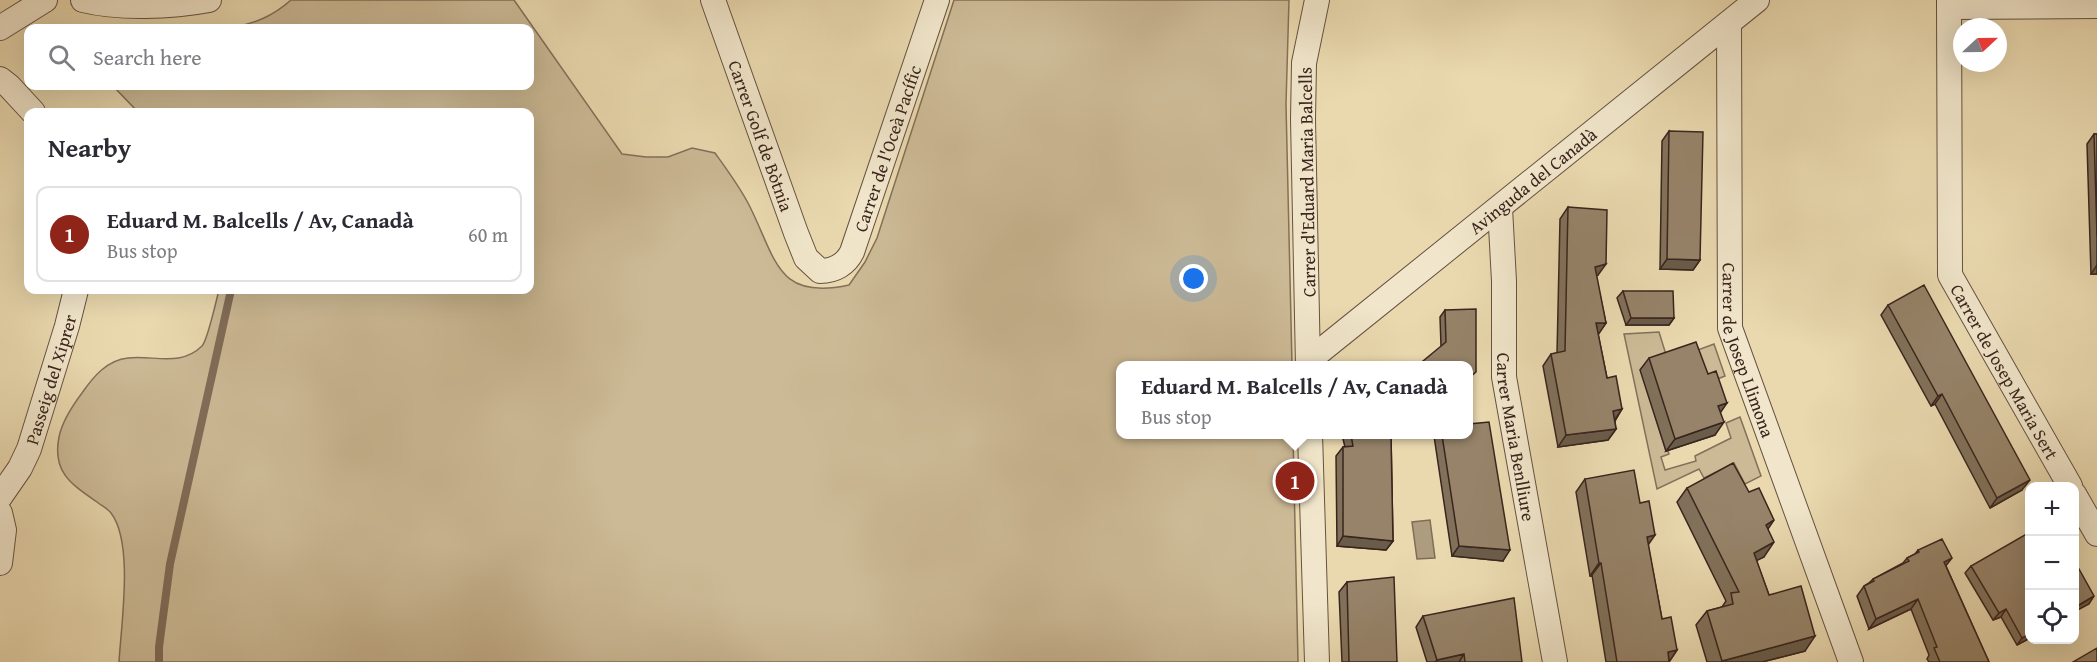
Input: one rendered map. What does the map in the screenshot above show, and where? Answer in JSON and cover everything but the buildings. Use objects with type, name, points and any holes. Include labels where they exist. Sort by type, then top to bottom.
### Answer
[{"type":"street","points":[[0,28],[45,0]]},
{"type":"street","points":[[83,0],[98,4],[162,5],[209,0]]},
{"type":"street","name":"Carrer Golf de Bòtnia","points":[[713,0],[796,233],[806,258],[815,268]]},
{"type":"street","name":"Carrer de l'Oceà Pacífic","points":[[815,268],[820,272],[840,266],[847,261],[852,252],[937,0]]},
{"type":"street","name":"Carrer d'Eduard Maria Balcells","points":[[1308,361],[1302,119],[1304,63],[1317,0]]},
{"type":"street","name":"Avinguda del Canadà","points":[[1310,361],[1757,0]]},
{"type":"street","points":[[1949,4],[2097,6]]},
{"type":"street","name":"Carrer de Josep Maria Sert","points":[[1949,4],[1950,275],[2068,482]]},
{"type":"street","name":"Carrer de Josep Llimona","points":[[1729,23],[1730,328],[1851,662]]},
{"type":"street","points":[[0,79],[29,108]]},
{"type":"street","name":"Carrer Maria Benlliure","points":[[1500,208],[1504,281],[1504,377],[1555,662]]},
{"type":"street","name":"Passeig del Xiprer","points":[[0,497],[20,468],[29,449],[75,294]]},
{"type":"street","points":[[1310,439],[1317,662]]},
{"type":"street","points":[[2079,503],[2097,534]]},
{"type":"street","points":[[0,513],[4,530],[0,563]]},
{"type":"shaded area","points":[[291,0],[514,0],[531,24],[248,24],[277,11]]},
{"type":"shaded area","points":[[954,0],[1289,0],[1286,104],[1292,361],[1116,361],[1116,439],[1293,439],[1298,662],[119,662],[124,564],[118,526],[110,512],[72,483],[61,468],[58,459],[60,431],[68,414],[86,387],[101,370],[120,359],[138,357],[167,359],[194,352],[204,342],[218,294],[534,294],[534,108],[134,108],[117,90],[534,90],[534,29],[622,154],[668,157],[692,148],[715,153],[744,196],[775,261],[784,273],[794,282],[808,287],[826,288],[849,285],[865,262],[877,238]]},
{"type":"shaded area","points":[[1659,332],[1668,361],[1641,371],[1666,451],[1669,454],[1661,457],[1665,470],[1696,461],[1695,456],[1731,438],[1726,423],[1740,417],[1761,476],[1745,484],[1734,463],[1704,478],[1699,469],[1657,489],[1624,334]]},
{"type":"shaded area","points":[[1714,344],[1725,376],[1712,381],[1687,354]]},
{"type":"shaded area","points":[[1430,520],[1435,558],[1417,559],[1412,522]]},
{"type":"waterway","points":[[159,662],[170,564],[230,294]]},
{"type":"place","name":"Eduard M. Balcells / Av, Canadà","points":[[1295,481]]}]
